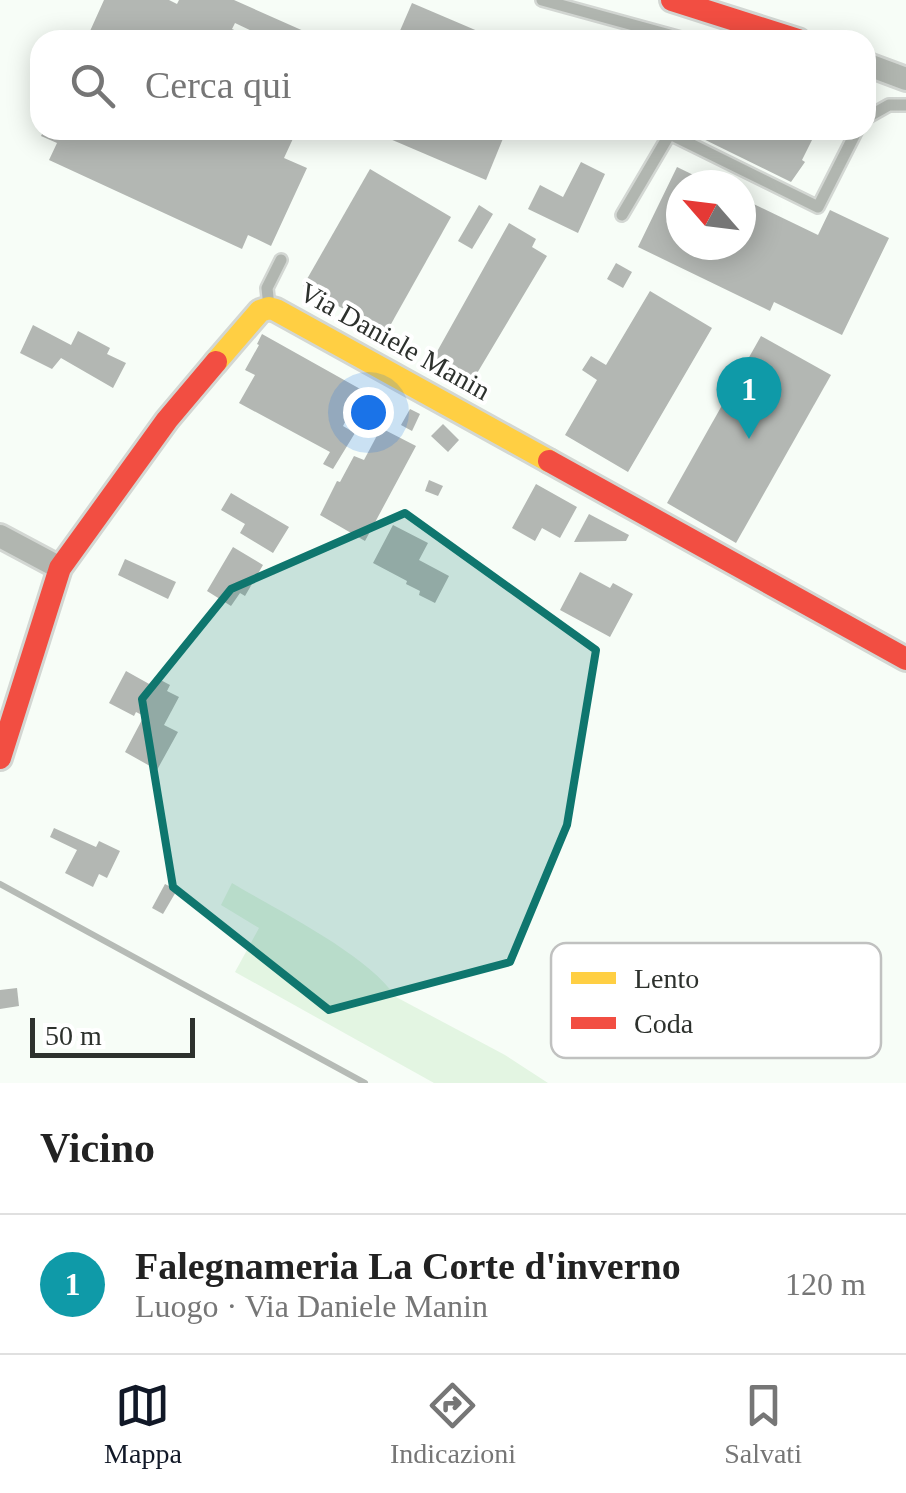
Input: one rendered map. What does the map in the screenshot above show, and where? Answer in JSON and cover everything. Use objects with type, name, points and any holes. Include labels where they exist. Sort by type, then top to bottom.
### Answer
[{"type":"street","points":[[672,0],[766,30]]},
{"type":"street","points":[[876,68],[906,78]]},
{"type":"street","name":"Via Daniele Manin","points":[[0,758],[60,568],[167,420],[260,311],[268,308],[906,660]]},
{"type":"street","points":[[0,536],[60,568]]},
{"type":"lane","points":[[542,0],[652,30]]},
{"type":"lane","points":[[876,112],[889,105],[906,105]]},
{"type":"lane","points":[[622,215],[666,140]]},
{"type":"lane","points":[[687,140],[818,207],[851,140]]},
{"type":"lane","points":[[268,308],[266,288],[281,260]]},
{"type":"highlighted area","points":[[405,513],[596,650],[567,825],[510,962],[329,1010],[173,887],[142,699],[231,589]]},
{"type":"green space","points":[[232,883],[344,949],[396,997],[505,1055],[548,1083],[434,1083],[235,972],[259,928],[221,905]]},
{"type":"building","points":[[104,0],[169,0],[177,4],[179,0],[234,0],[302,30],[250,30],[235,23],[234,30],[90,30]]},
{"type":"building","points":[[412,3],[475,30],[400,30]]},
{"type":"building","points":[[50,140],[292,140],[284,158],[307,168],[271,246],[248,235],[242,249],[49,160],[57,143]]},
{"type":"building","points":[[392,140],[502,140],[486,180]]},
{"type":"building","points":[[705,140],[812,140],[802,160],[805,162],[791,182]]},
{"type":"building","points":[[581,162],[605,174],[578,233],[528,209],[540,185],[563,197]]},
{"type":"building","points":[[370,169],[451,217],[386,333],[303,286]]},
{"type":"building","points":[[666,190],[666,260],[756,260],[756,205],[818,235],[830,210],[889,238],[842,335],[774,302],[770,311],[638,247]]},
{"type":"building","points":[[479,205],[493,214],[472,249],[458,241]]},
{"type":"building","points":[[509,223],[536,239],[532,247],[547,256],[473,380],[434,357]]},
{"type":"building","points":[[616,263],[632,272],[623,288],[607,279]]},
{"type":"building","points":[[650,291],[712,328],[628,472],[565,435],[597,380],[582,370],[591,356],[606,365]]},
{"type":"building","points":[[33,325],[71,345],[78,331],[110,348],[107,354],[126,363],[113,388],[61,358],[52,369],[20,353]]},
{"type":"building","points":[[262,334],[362,390],[343,426],[355,433],[333,469],[323,464],[330,452],[239,403],[255,375],[245,370]]},
{"type":"building","points":[[761,336],[831,375],[736,543],[667,503]]},
{"type":"building","points":[[410,409],[420,414],[412,431],[401,425]]},
{"type":"building","points":[[443,424],[459,440],[448,452],[431,436]]},
{"type":"building","points":[[381,428],[416,446],[365,541],[320,515],[354,456],[364,460]]},
{"type":"building","points":[[429,480],[443,486],[438,496],[425,491]]},
{"type":"building","points":[[536,484],[577,507],[560,538],[542,528],[535,541],[512,528]]},
{"type":"building","points":[[231,493],[289,527],[273,553],[240,533],[245,524],[221,510]]},
{"type":"building","points":[[589,514],[629,535],[626,541],[574,542]]},
{"type":"building","points":[[393,525],[428,543],[419,560],[449,576],[435,603],[419,595],[420,591],[407,581],[373,563]]},
{"type":"building","points":[[233,547],[263,565],[245,596],[240,593],[231,606],[207,591]]},
{"type":"building","points":[[125,559],[176,582],[168,599],[118,575]]},
{"type":"building","points":[[580,572],[610,588],[613,583],[633,594],[610,637],[560,610]]},
{"type":"building","points":[[126,671],[151,685],[155,677],[170,685],[167,691],[179,697],[164,725],[178,732],[157,770],[125,752],[144,716],[136,712],[134,716],[109,703]]},
{"type":"building","points":[[54,828],[96,847],[99,841],[120,851],[107,878],[99,874],[93,887],[65,873],[77,850],[50,837]]},
{"type":"building","points":[[165,884],[177,890],[163,914],[152,908]]},
{"type":"building","points":[[17,988],[19,1006],[0,1009],[0,990]]},
{"type":"railway","points":[[0,884],[365,1083]]},
{"type":"traffic: slow","points":[[216,362],[260,311],[276,310],[549,461]]},
{"type":"traffic: jam","points":[[672,0],[766,30]]},
{"type":"traffic: jam","points":[[0,758],[60,568],[167,420],[216,362]]},
{"type":"traffic: jam","points":[[549,461],[906,659]]},
{"type":"place","name":"Falegnameria La Corte d'inverno","points":[[749,439]]}]
